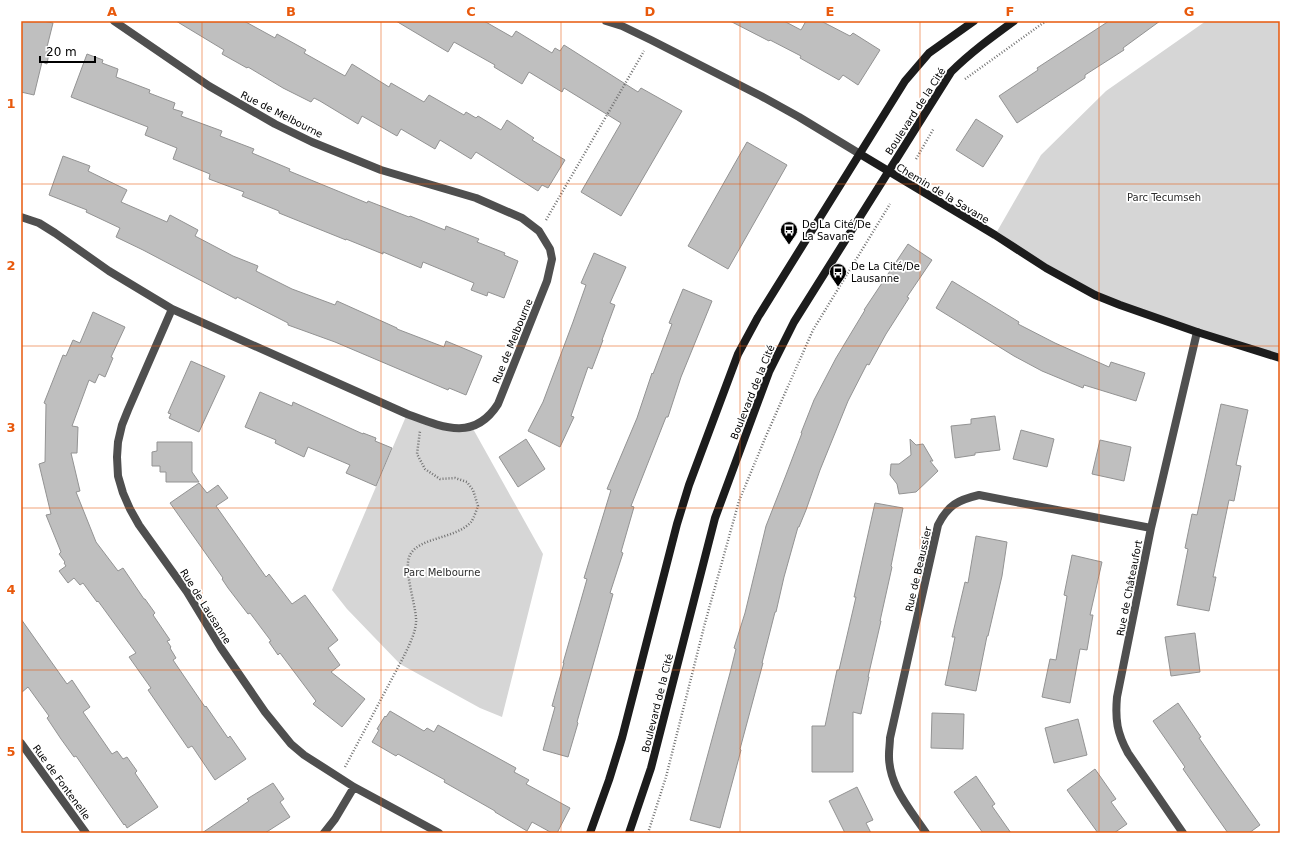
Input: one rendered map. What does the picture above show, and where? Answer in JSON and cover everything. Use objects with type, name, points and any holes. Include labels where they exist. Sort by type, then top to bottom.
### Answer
[{"type":"street","name":"Rue de Melbourne","points":[[21,217],[39,223],[56,233],[109,271],[172,309],[434,424],[459,429],[472,427],[482,422],[491,414],[498,404],[551,269],[552,259],[550,249],[539,231],[522,218],[476,198],[381,170],[306,139],[275,124],[209,86],[114,21]]},
{"type":"street","name":"Chemin de la Savane","points":[[606,21],[622,26],[651,40],[799,117],[888,172],[995,235],[1046,268],[1095,295],[1197,332],[1280,358]]},
{"type":"street","name":"Boulevard de la Cité","points":[[590,833],[622,738],[677,524],[689,485],[738,354],[758,317],[905,81],[929,53],[974,21]]},
{"type":"street","name":"Boulevard de la Cité","points":[[628,833],[650,768],[715,518],[769,372],[794,322],[951,72],[965,57],[1014,21]]},
{"type":"street","name":"Rue de Lausanne","points":[[172,309],[122,425],[118,442],[118,476],[130,509],[139,525],[187,592],[221,648],[265,712],[291,744],[304,755],[339,778],[439,833]]},
{"type":"street","name":"Rue de Châteaufort","points":[[1184,833],[1128,753],[1121,740],[1117,726],[1116,711],[1117,697],[1151,528],[1197,332]]},
{"type":"street","name":"Rue de Beaussier","points":[[926,833],[895,786],[891,772],[889,755],[890,738],[938,525],[944,514],[954,504],[964,499],[979,495],[1151,528]]},
{"type":"street","name":"Rue de Fontenelle","points":[[21,743],[86,833]]},
{"type":"street","points":[[324,833],[335,819],[354,787]]},
{"type":"path","points":[[959,83],[1046,21]]},
{"type":"path","points":[[539,231],[651,40]]},
{"type":"path","points":[[916,159],[935,125]]},
{"type":"path","points":[[648,833],[666,777],[705,623],[739,501],[813,330],[890,204]]},
{"type":"path","points":[[339,778],[404,656],[412,638],[416,620],[408,565],[410,554],[422,544],[460,531],[471,522],[478,506],[474,490],[467,482],[455,478],[440,478],[425,469],[417,454],[418,436],[424,420]]},
{"type":"green space","name":"Parc Tecumseh","points":[[1206,21],[1280,21],[1280,358],[1120,305],[995,235],[1041,155],[1106,91]]},
{"type":"green space","name":"Parc Melbourne","points":[[407,414],[445,427],[472,427],[543,554],[502,717],[480,708],[400,664],[347,609],[332,590]]},
{"type":"building","points":[[21,21],[43,21],[53,23],[47,47],[50,47],[47,64],[42,62],[34,95],[21,92]]},
{"type":"building","points":[[176,21],[244,21],[275,38],[277,34],[306,50],[304,53],[345,76],[352,64],[389,87],[391,83],[424,102],[429,95],[464,115],[466,112],[476,118],[478,116],[501,130],[507,120],[534,138],[532,140],[565,160],[548,188],[542,185],[538,191],[476,152],[471,159],[440,140],[435,149],[401,129],[397,136],[362,116],[358,124],[314,98],[311,102],[222,54],[224,50]]},
{"type":"building","points":[[396,21],[484,21],[512,37],[516,31],[552,53],[555,48],[560,51],[564,45],[638,92],[641,88],[682,111],[621,216],[581,192],[621,123],[564,88],[562,92],[529,72],[522,84],[494,67],[495,65],[454,42],[448,52]]},
{"type":"building","points":[[730,21],[784,21],[801,30],[806,21],[821,21],[850,36],[853,33],[880,50],[858,85],[843,75],[839,80],[800,58],[801,56]]},
{"type":"building","points":[[1109,21],[1160,21],[1123,48],[1124,50],[1085,75],[1085,78],[1017,123],[999,96],[1038,70],[1037,68]]},
{"type":"building","points":[[87,54],[103,60],[102,63],[118,69],[116,77],[150,90],[149,93],[175,103],[173,109],[183,112],[181,116],[222,131],[220,136],[254,149],[252,153],[290,169],[289,171],[367,203],[368,201],[445,230],[446,226],[479,239],[477,242],[505,253],[504,255],[518,261],[504,298],[488,292],[487,296],[471,290],[474,283],[423,262],[421,268],[279,213],[279,211],[242,196],[244,192],[209,179],[210,174],[173,159],[177,148],[145,135],[148,127],[71,97]]},
{"type":"building","points":[[976,119],[1003,136],[983,167],[956,150]]},
{"type":"building","points":[[747,142],[787,165],[728,269],[688,246]]},
{"type":"building","points":[[63,156],[90,166],[88,171],[127,190],[121,202],[167,222],[170,215],[198,230],[195,236],[233,256],[258,266],[256,271],[292,289],[335,305],[337,301],[397,329],[444,347],[446,341],[482,356],[466,395],[449,388],[448,390],[335,342],[288,325],[288,323],[237,297],[236,299],[116,237],[120,228],[86,212],[87,210],[49,195]]},
{"type":"building","points":[[908,244],[932,260],[907,297],[909,298],[886,334],[869,365],[867,364],[848,401],[798,527],[720,828],[690,820],[730,673],[736,649],[734,648],[745,613],[766,526],[801,433],[814,400],[836,358],[864,310]]},
{"type":"building","points":[[594,253],[626,267],[610,303],[615,305],[603,340],[592,369],[588,367],[571,416],[574,417],[560,447],[528,431],[543,402],[573,322],[586,285],[581,283]]},
{"type":"building","points":[[952,281],[1019,322],[1018,324],[1055,343],[1109,367],[1111,362],[1145,373],[1136,401],[1084,385],[1083,388],[1042,371],[1014,356],[936,308]]},
{"type":"building","points":[[683,289],[712,301],[681,377],[668,417],[666,417],[631,506],[634,507],[621,552],[623,553],[610,593],[613,594],[568,757],[543,750],[555,707],[552,706],[587,579],[584,578],[611,490],[607,489],[637,418],[652,373],[653,374],[672,324],[669,323]]},
{"type":"building","points":[[93,312],[125,327],[111,357],[113,358],[105,377],[99,374],[95,383],[89,380],[72,426],[78,427],[77,453],[71,453],[80,491],[76,492],[96,542],[118,571],[123,568],[155,613],[153,615],[170,640],[167,641],[176,658],[173,660],[205,707],[206,706],[228,738],[230,736],[246,759],[215,780],[192,746],[188,748],[148,690],[151,688],[129,657],[136,653],[98,601],[97,602],[83,583],[80,585],[74,578],[68,583],[59,571],[66,566],[59,554],[61,552],[46,515],[51,514],[39,464],[45,462],[46,404],[44,403],[63,355],[66,356],[73,340],[80,343]]},
{"type":"building","points":[[191,361],[225,376],[199,432],[169,418],[171,414],[168,413]]},
{"type":"building","points":[[260,392],[292,406],[293,402],[363,434],[376,438],[375,441],[392,448],[376,486],[346,473],[350,465],[308,447],[304,457],[275,443],[276,440],[245,427]]},
{"type":"building","points":[[1221,404],[1248,410],[1236,465],[1241,466],[1234,501],[1229,500],[1213,577],[1216,577],[1209,611],[1177,605],[1188,549],[1185,548],[1192,514],[1197,515]]},
{"type":"building","points":[[995,416],[1000,450],[975,453],[975,455],[955,458],[951,426],[971,424],[971,419]]},
{"type":"building","points":[[1021,430],[1054,439],[1047,467],[1013,459]]},
{"type":"building","points":[[526,439],[545,469],[518,487],[499,457]]},
{"type":"building","points":[[910,439],[916,445],[923,444],[933,461],[930,461],[938,471],[916,492],[899,494],[897,484],[890,475],[891,464],[899,464],[911,455]]},
{"type":"building","points":[[1100,440],[1131,447],[1124,481],[1092,474]]},
{"type":"building","points":[[157,442],[192,442],[192,472],[199,482],[166,482],[166,472],[160,472],[160,466],[152,466],[152,452],[157,451]]},
{"type":"building","points":[[199,483],[207,493],[218,485],[228,498],[216,506],[266,577],[269,574],[292,604],[305,595],[338,640],[328,648],[340,665],[331,672],[365,699],[342,727],[313,704],[316,701],[280,653],[278,655],[269,642],[271,641],[250,613],[248,614],[228,588],[222,579],[223,578],[170,503]]},
{"type":"building","points":[[875,503],[903,508],[861,714],[853,712],[853,772],[812,772],[812,726],[825,726],[837,670],[839,670],[856,597],[854,597]]},
{"type":"building","points":[[976,536],[1007,542],[1002,576],[987,636],[976,691],[945,685],[955,637],[952,637],[965,582],[968,583]]},
{"type":"building","points":[[1072,555],[1102,562],[1090,615],[1093,615],[1087,650],[1080,649],[1070,703],[1042,697],[1050,659],[1056,660],[1067,596],[1064,595]]},
{"type":"building","points":[[21,619],[67,684],[72,680],[90,707],[83,712],[112,754],[117,751],[123,759],[127,757],[137,771],[135,773],[158,807],[127,828],[76,756],[74,757],[61,739],[47,718],[49,716],[28,687],[21,693]]},
{"type":"building","points":[[1195,633],[1200,672],[1171,676],[1165,637]]},
{"type":"building","points":[[1178,703],[1201,737],[1199,738],[1260,825],[1249,833],[1228,833],[1183,769],[1185,767],[1153,721]]},
{"type":"building","points":[[390,711],[424,731],[427,728],[434,732],[438,725],[516,768],[514,772],[529,780],[526,784],[570,808],[557,833],[552,833],[532,822],[527,831],[444,782],[445,780],[398,754],[396,756],[372,742],[379,730],[377,729]]},
{"type":"building","points":[[932,713],[964,714],[963,749],[931,748]]},
{"type":"building","points":[[1078,719],[1087,755],[1054,763],[1045,728]]},
{"type":"building","points":[[1095,769],[1116,799],[1111,802],[1127,824],[1114,833],[1098,833],[1067,790]]},
{"type":"building","points":[[976,776],[995,804],[992,806],[1011,833],[983,833],[954,792]]},
{"type":"building","points":[[273,783],[284,799],[280,802],[290,817],[265,833],[202,833],[249,801],[247,799]]},
{"type":"building","points":[[857,787],[873,820],[866,823],[871,833],[845,833],[829,801]]},
{"type":"place","name":"De La Cité/De La Savane","points":[[789,245]]},
{"type":"place","name":"De La Cité/De Lausanne","points":[[838,287]]}]
